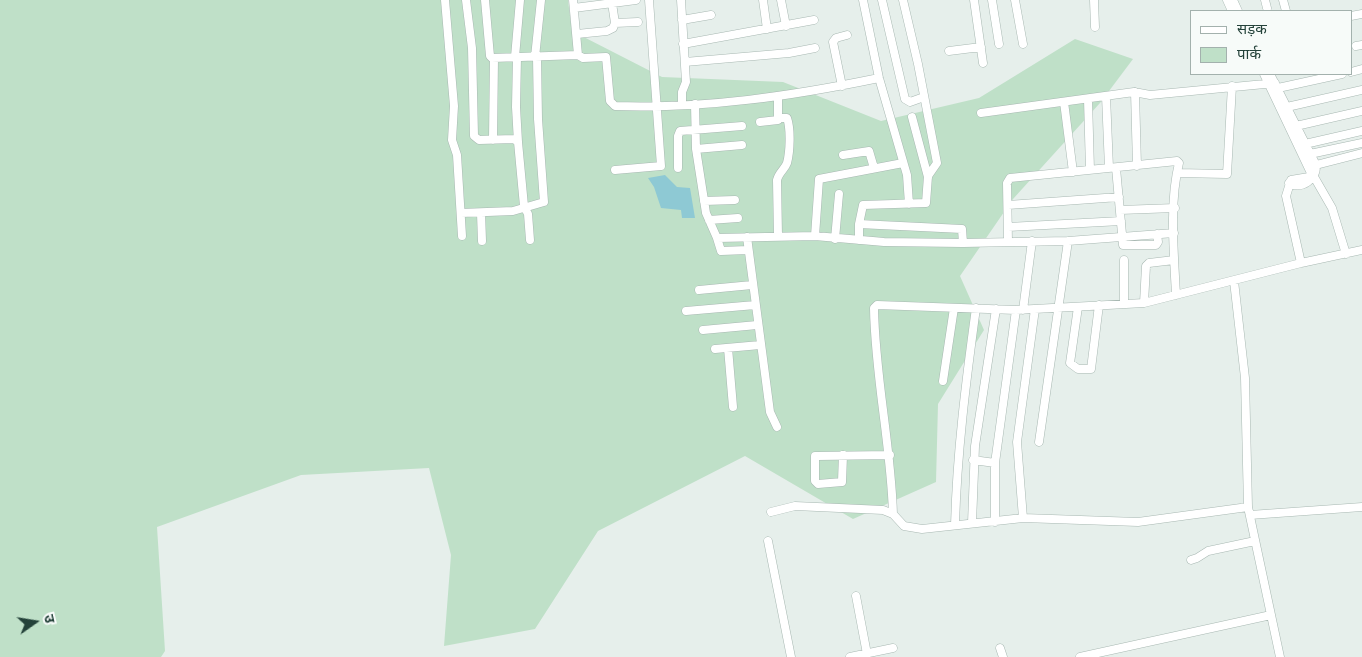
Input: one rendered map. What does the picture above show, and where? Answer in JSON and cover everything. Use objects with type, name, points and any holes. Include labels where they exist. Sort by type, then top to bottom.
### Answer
[{"type":"street","points":[[446,0],[454,106],[452,140],[457,155],[462,236]]},
{"type":"street","points":[[466,0],[472,48],[474,136],[479,140],[514,139],[518,142]]},
{"type":"street","points":[[485,0],[490,56],[494,58],[578,55],[583,58],[606,58],[610,101],[613,106],[656,108],[778,97],[879,78]]},
{"type":"street","points":[[520,0],[516,57],[516,107],[524,209],[528,214],[530,240]]},
{"type":"street","points":[[461,213],[524,209],[544,202],[536,57],[541,0]]},
{"type":"street","points":[[578,55],[573,4],[636,0]]},
{"type":"street","points":[[615,170],[660,168],[649,0]]},
{"type":"street","points":[[681,0],[686,82],[682,92],[682,105]]},
{"type":"street","points":[[763,0],[767,29]]},
{"type":"street","points":[[781,0],[786,26]]},
{"type":"street","points":[[863,0],[879,78],[908,179],[909,204]]},
{"type":"street","points":[[882,0],[906,102],[924,97]]},
{"type":"street","points":[[903,0],[936,160],[928,177]]},
{"type":"street","points":[[974,0],[982,63]]},
{"type":"street","points":[[992,0],[999,44]]},
{"type":"street","points":[[1015,0],[1023,44]]},
{"type":"street","points":[[1094,0],[1095,27]]},
{"type":"street","points":[[577,34],[607,31],[613,28],[615,23],[612,3]]},
{"type":"street","points":[[682,20],[711,15]]},
{"type":"street","points":[[683,44],[814,20]]},
{"type":"street","points":[[615,23],[638,22]]},
{"type":"street","points":[[842,86],[833,42],[836,38],[847,35]]},
{"type":"street","points":[[684,62],[789,53],[815,48]]},
{"type":"street","points":[[949,51],[980,48]]},
{"type":"street","points":[[493,140],[494,58]]},
{"type":"street","points":[[1265,75],[1274,85],[1287,107],[1316,165],[1313,175]]},
{"type":"street","points":[[1270,75],[1313,175],[1337,220],[1346,254]]},
{"type":"street","points":[[980,113],[1135,92],[1150,96],[1232,86],[1274,85],[1336,75]]},
{"type":"street","points":[[1177,173],[1227,174],[1232,86]]},
{"type":"street","points":[[1287,107],[1362,90]]},
{"type":"street","points":[[1135,92],[1137,166]]},
{"type":"street","points":[[1106,96],[1112,168],[1119,197],[1122,237]]},
{"type":"street","points":[[778,97],[779,118]]},
{"type":"street","points":[[1088,99],[1090,170]]},
{"type":"street","points":[[1064,102],[1073,172]]},
{"type":"street","points":[[695,104],[696,149],[709,220],[721,251],[748,250]]},
{"type":"street","points":[[1296,126],[1362,111]]},
{"type":"street","points":[[859,240],[859,224],[863,205],[927,202],[928,177],[912,117]]},
{"type":"street","points":[[760,122],[787,118],[789,126],[786,164],[778,174],[777,180],[778,236]]},
{"type":"street","points":[[678,168],[678,132],[696,128],[742,126]]},
{"type":"street","points":[[1305,144],[1362,131]]},
{"type":"street","points":[[1332,138],[1335,148]]},
{"type":"street","points":[[1310,154],[1362,143]]},
{"type":"street","points":[[696,149],[742,145]]},
{"type":"street","points":[[844,155],[869,151],[874,168]]},
{"type":"street","points":[[1325,151],[1329,160]]},
{"type":"street","points":[[1316,165],[1329,160],[1362,153]]},
{"type":"street","points":[[1008,242],[1008,181],[1010,178],[1177,161],[1179,163],[1174,233],[1176,295]]},
{"type":"street","points":[[815,236],[820,179],[903,164]]},
{"type":"street","points":[[1301,263],[1286,196],[1291,180],[1313,175]]},
{"type":"street","points":[[835,239],[839,194]]},
{"type":"street","points":[[1008,205],[1119,197]]},
{"type":"street","points":[[704,201],[734,200]]},
{"type":"street","points":[[1120,210],[1175,208]]},
{"type":"street","points":[[481,213],[482,241]]},
{"type":"street","points":[[709,220],[738,218]]},
{"type":"street","points":[[1008,227],[1121,221]]},
{"type":"street","points":[[859,224],[960,228],[963,229],[963,243]]},
{"type":"street","points":[[717,238],[815,236],[835,239],[963,243],[1068,241],[1174,233]]},
{"type":"street","points":[[747,237],[757,325],[770,412],[777,428]]},
{"type":"street","points":[[995,522],[995,463],[1032,241]]},
{"type":"street","points":[[1039,442],[1068,241]]},
{"type":"street","points":[[893,514],[890,455],[874,335],[874,308],[879,303],[1020,310],[1144,303],[1301,263],[1362,250]]},
{"type":"street","points":[[1124,260],[1124,304]]},
{"type":"street","points":[[1144,303],[1146,266],[1149,263],[1174,260]]},
{"type":"street","points":[[1234,281],[1244,378],[1249,511],[1280,657]]},
{"type":"street","points":[[699,290],[752,284]]},
{"type":"street","points":[[686,311],[755,305]]},
{"type":"street","points":[[1078,307],[1070,363],[1078,368],[1091,369],[1099,305]]},
{"type":"street","points":[[943,381],[954,308]]},
{"type":"street","points":[[955,525],[956,470],[963,400],[976,308]]},
{"type":"street","points":[[972,523],[974,460],[996,309]]},
{"type":"street","points":[[1023,518],[1017,442],[1035,309]]},
{"type":"street","points":[[703,330],[757,325]]},
{"type":"street","points":[[715,349],[760,345]]},
{"type":"street","points":[[728,348],[733,407]]},
{"type":"street","points":[[842,456],[842,482],[819,484],[816,482],[815,456],[890,455]]},
{"type":"street","points":[[974,460],[995,463]]},
{"type":"street","points":[[770,512],[795,506],[870,509],[893,514],[904,526],[914,529],[1023,518],[1138,522],[1249,511],[1362,507]]},
{"type":"street","points":[[768,541],[791,657]]},
{"type":"street","points":[[1191,560],[1208,550],[1255,541]]},
{"type":"street","points":[[856,596],[867,654]]},
{"type":"street","points":[[1080,657],[1271,615]]},
{"type":"street","points":[[850,657],[894,648]]},
{"type":"street","points":[[1000,648],[1003,657]]},
{"type":"green space","points":[[0,0],[568,0],[572,31],[662,77],[783,82],[881,121],[979,98],[1075,39],[1133,59],[1100,103],[1013,199],[960,276],[984,330],[938,404],[936,482],[853,519],[745,456],[598,531],[535,629],[444,646],[451,555],[429,468],[301,475],[157,527],[165,651],[161,657],[0,657]]},
{"type":"water","points":[[665,175],[677,187],[690,188],[695,218],[682,218],[681,210],[661,208],[654,187],[648,178]]}]
